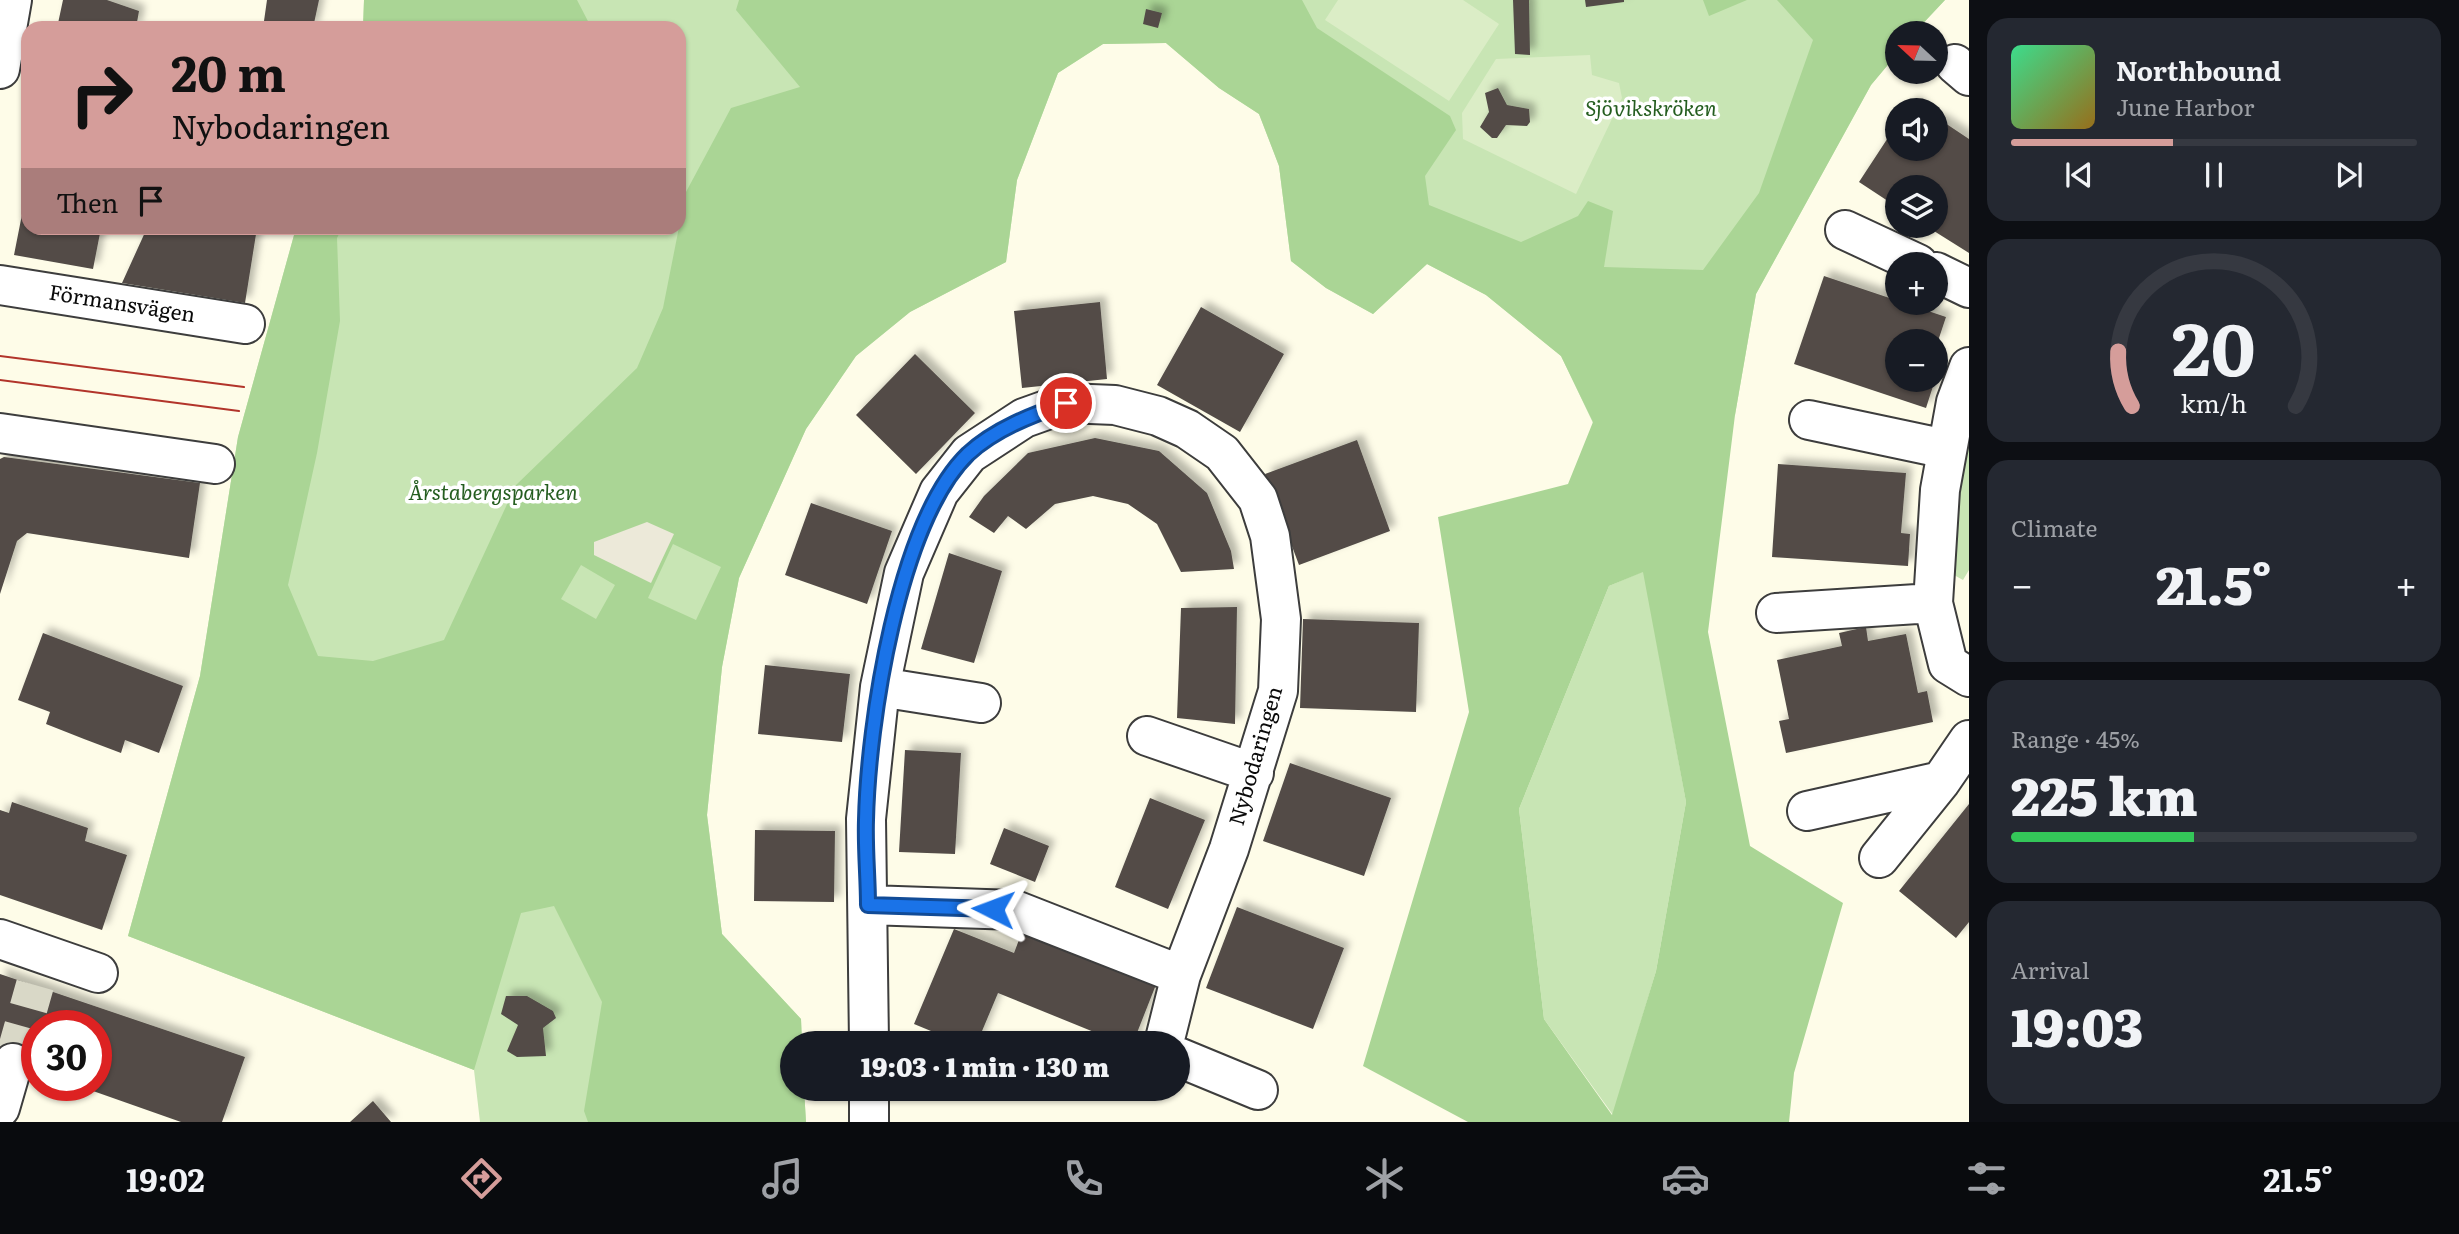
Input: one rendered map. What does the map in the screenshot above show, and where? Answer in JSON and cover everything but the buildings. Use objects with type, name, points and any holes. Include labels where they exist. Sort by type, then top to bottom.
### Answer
[{"type":"street","points":[[0,69],[12,0]]},
{"type":"street","points":[[1845,230],[1892,252]]},
{"type":"street","points":[[1948,278],[1969,288]]},
{"type":"street","name":"Förmansvägen","points":[[0,285],[245,324]]},
{"type":"street","points":[[1969,367],[1956,402],[1946,449],[1940,490],[1933,603],[1948,664],[1969,677]]},
{"type":"street","name":"Nybodaringen","points":[[869,1031],[866,819],[880,687],[904,573],[939,492],[969,454],[1024,418],[1066,403],[1115,405],[1158,416],[1187,429],[1222,453],[1258,499],[1270,536],[1281,619],[1278,691],[1229,849],[1181,975],[1167,1031]]},
{"type":"street","points":[[1809,420],[1946,449]]},
{"type":"street","points":[[0,433],[215,464]]},
{"type":"street","points":[[1776,613],[1933,603]]},
{"type":"street","points":[[880,687],[981,703]]},
{"type":"street","points":[[1147,736],[1254,773]]},
{"type":"street","points":[[1879,858],[1941,781],[1969,740]]},
{"type":"street","points":[[1807,811],[1941,781]]},
{"type":"street","points":[[868,905],[1015,910],[1181,975]]},
{"type":"street","points":[[0,939],[40,970],[98,973]]},
{"type":"street","points":[[1190,1062],[1258,1090]]},
{"type":"street","points":[[0,1108],[13,1063]]},
{"type":"street","points":[[869,1101],[869,1122]]},
{"type":"green space","name":"Årstabergsparken","points":[[364,0],[1945,0],[1925,21],[1885,21],[1885,68],[1871,85],[1756,294],[1735,415],[1593,423],[1561,356],[1486,295],[1427,264],[1373,314],[1326,288],[1291,261],[1279,166],[1259,114],[1219,88],[1166,43],[1103,44],[1058,73],[1017,180],[1006,262],[910,312],[856,356],[806,429],[739,578],[722,667],[707,815],[722,934],[801,1019],[802,1031],[780,1031],[780,1101],[805,1101],[806,1122],[480,1122],[474,1070],[128,936],[200,676],[238,437],[294,235],[686,235],[686,21],[363,21]]},
{"type":"green space","points":[[364,0],[577,0],[588,21],[363,21]]},
{"type":"green space","name":"Årstabergsparken","points":[[739,0],[1302,0],[1317,28],[1450,116],[1456,130],[1425,176],[1429,205],[1521,242],[1578,216],[1588,201],[1613,211],[1604,267],[1703,270],[1759,193],[1813,40],[1777,0],[1945,0],[1925,21],[1885,21],[1885,68],[1871,85],[1756,294],[1735,415],[1708,632],[1750,846],[1843,903],[1794,1073],[1789,1122],[1468,1122],[1363,1066],[1469,712],[1438,517],[1568,484],[1593,422],[1561,356],[1486,295],[1427,264],[1373,314],[1326,288],[1291,261],[1279,166],[1259,114],[1219,88],[1166,43],[1103,44],[1058,73],[1017,180],[1006,262],[910,312],[856,356],[806,429],[739,578],[722,667],[707,815],[722,934],[801,1019],[802,1031],[780,1031],[780,1101],[805,1101],[806,1122],[588,1122],[584,1111],[602,1002],[554,906],[521,913],[474,1070],[128,936],[200,676],[238,437],[294,235],[338,235],[340,321],[317,453],[288,585],[318,656],[373,661],[444,640],[516,485],[637,368],[663,308],[677,235],[686,235],[686,192],[731,108],[800,87],[736,10]],"holes":[[[673,544],[721,567],[696,620],[648,598]],[[581,565],[615,585],[596,619],[561,599]],[[1643,572],[1686,802],[1656,971],[1612,1115],[1544,1019],[1519,809],[1609,586]]]},
{"type":"green space","points":[[1338,0],[1463,0],[1499,24],[1449,101],[1325,20]]},
{"type":"green space","points":[[1703,0],[1747,0],[1709,16]]},
{"type":"green space","points":[[1590,55],[1592,75],[1619,83],[1622,98],[1576,194],[1463,139],[1462,113],[1496,59]]},
{"type":"green space","points":[[1969,402],[1969,570],[1963,580],[1945,570]]},
{"type":"green space","points":[[1644,571],[1686,802],[1656,971],[1613,1115],[1544,1019],[1519,809],[1609,586]]},
{"type":"shaded area","points":[[647,522],[674,534],[651,583],[594,555],[594,542]]},
{"type":"tunnel","points":[[13,1063],[35,985]]},
{"type":"tram line","points":[[0,356],[244,387]]},
{"type":"tram line","points":[[0,380],[239,411]]},
{"type":"route","points":[[993,909],[868,905],[866,819],[880,687],[904,573],[939,492],[969,454],[1024,418],[1066,403]]},
{"type":"park label","name":"Sjövikskröken","points":[[1651,109]]}]
